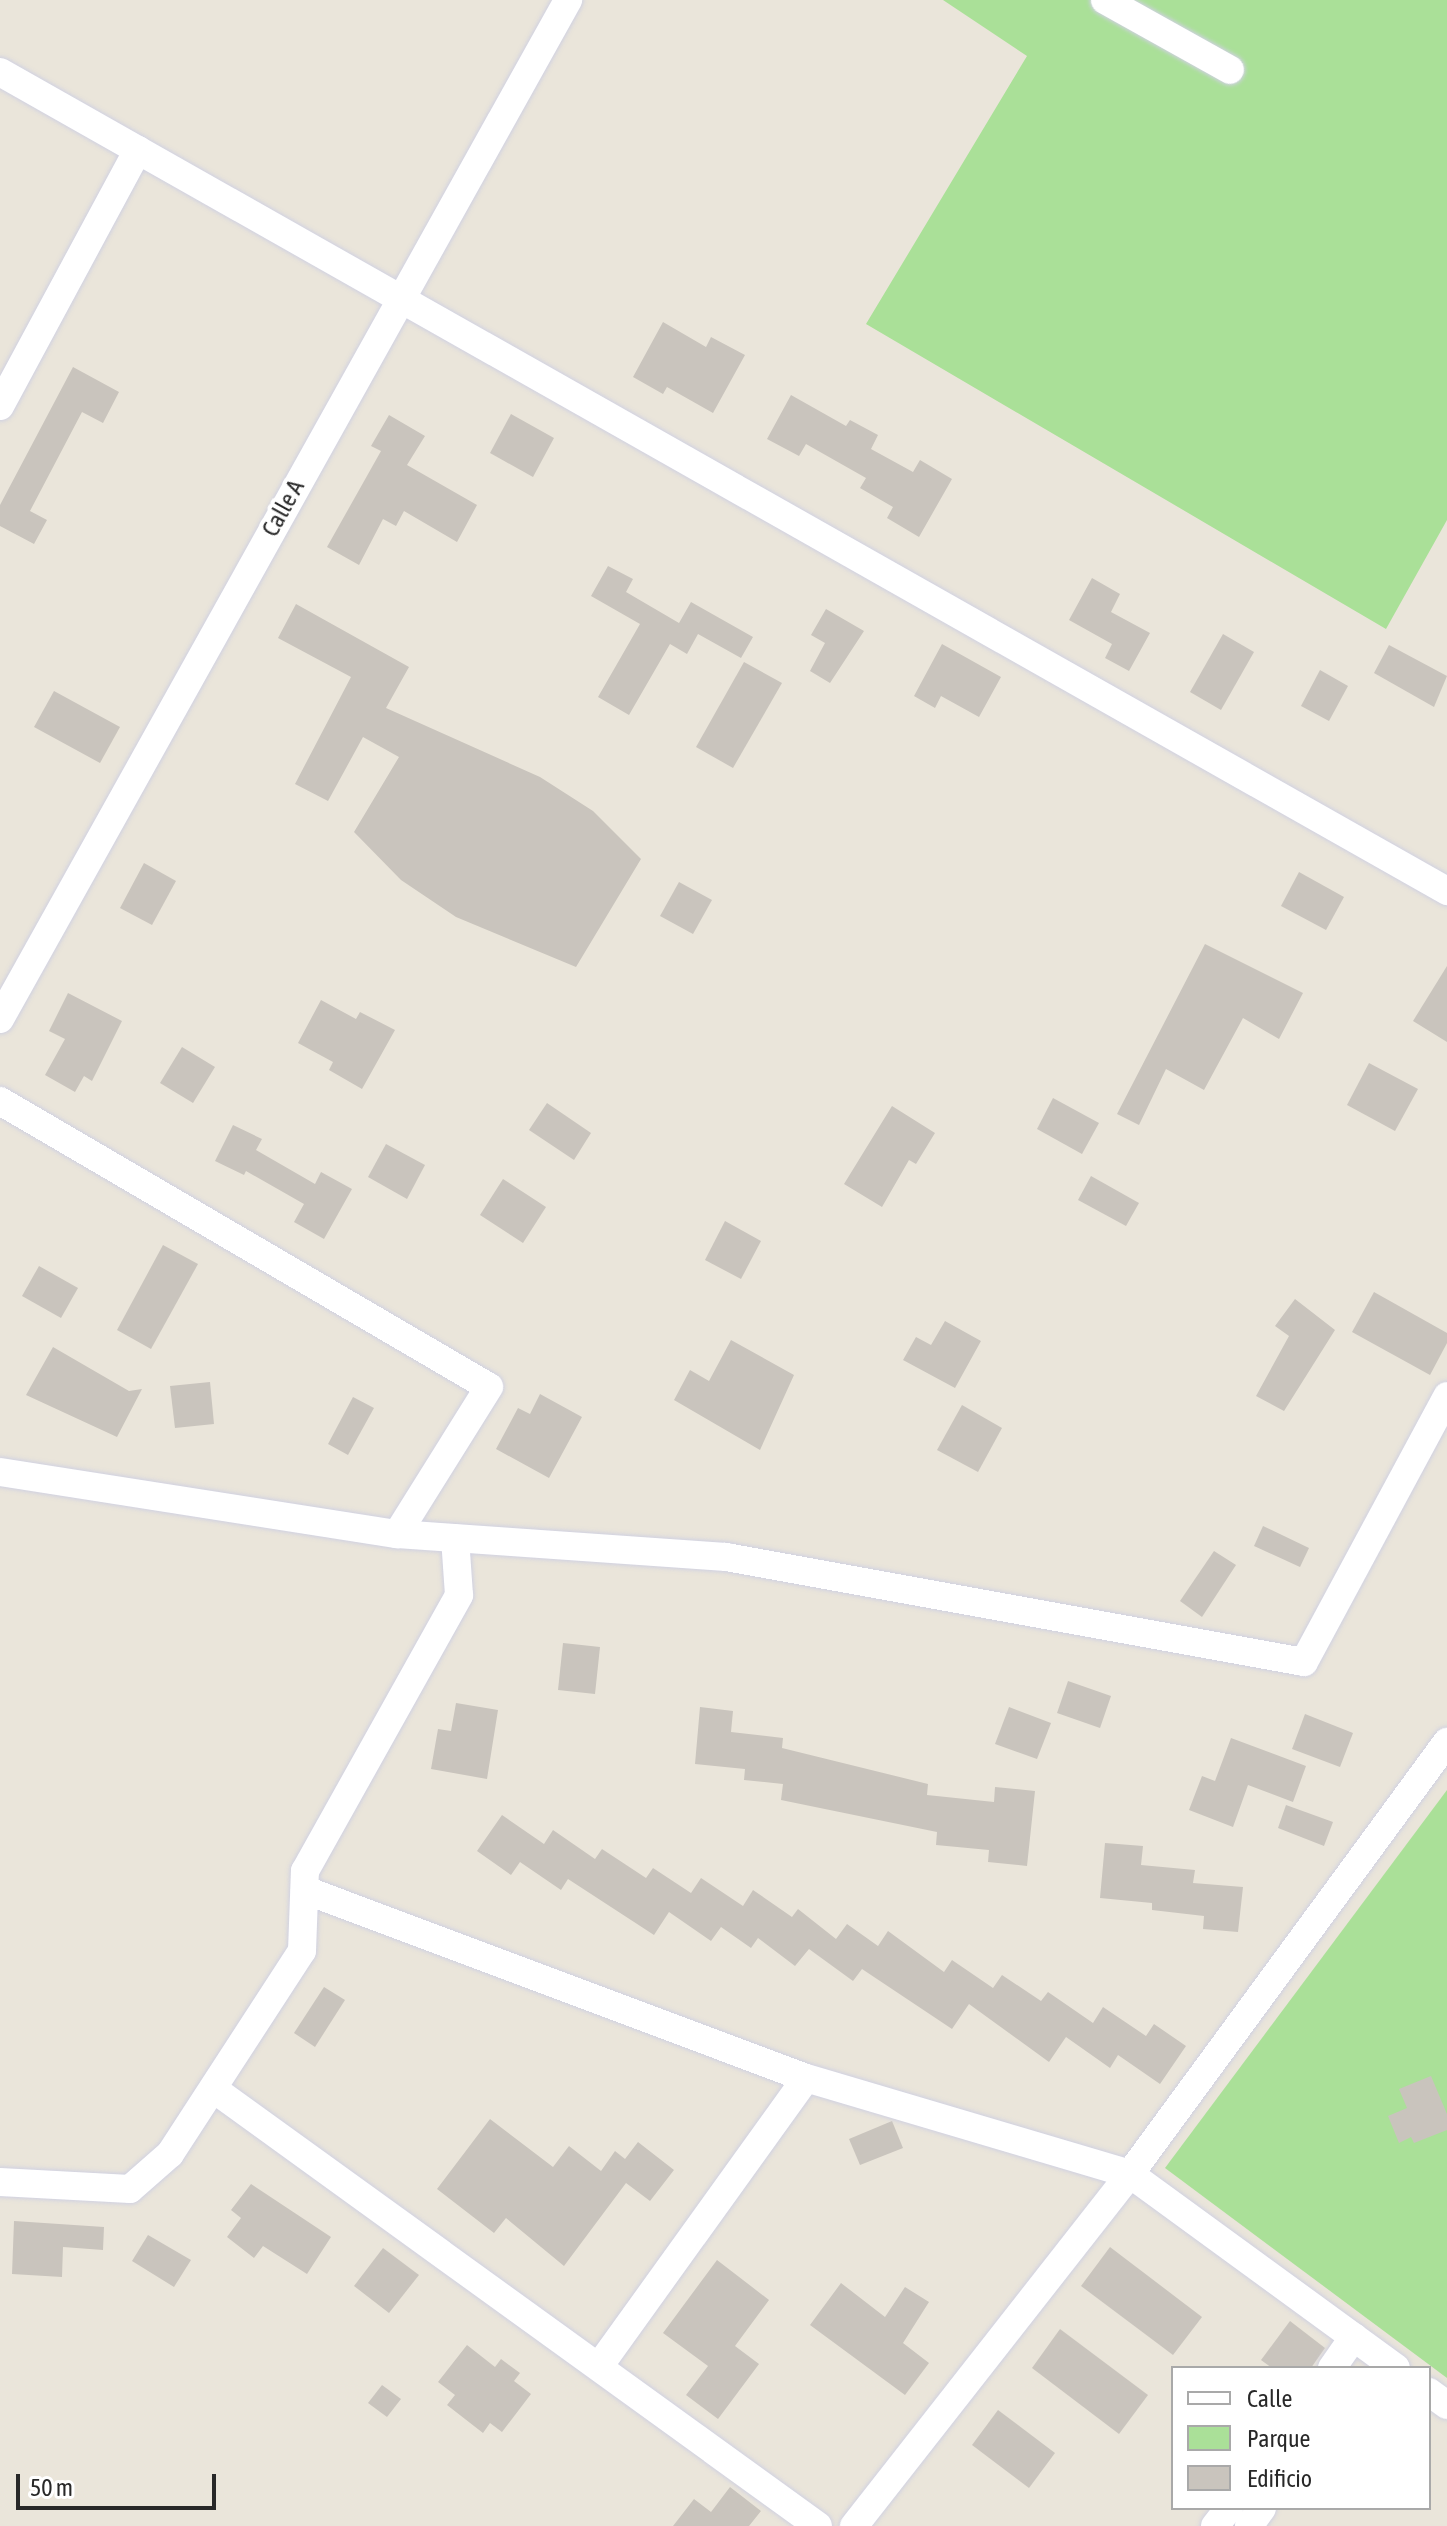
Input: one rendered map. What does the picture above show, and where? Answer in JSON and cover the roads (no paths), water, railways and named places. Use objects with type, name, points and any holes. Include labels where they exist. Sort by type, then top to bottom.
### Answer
[{"type":"street","name":"Calle A","points":[[0,1019],[399,298],[568,0]]},
{"type":"street","points":[[1105,0],[1230,70]]},
{"type":"street","points":[[0,72],[1447,891]]},
{"type":"street","points":[[0,406],[138,150]]},
{"type":"street","points":[[0,1101],[489,1387],[397,1534]]},
{"type":"street","points":[[0,1472],[397,1534],[726,1557],[1304,1662],[1447,1396]]},
{"type":"street","points":[[0,2182],[130,2189],[170,2154],[215,2090],[302,1951],[305,1871],[459,1595],[455,1538]]},
{"type":"street","points":[[854,2526],[1130,2174],[1447,1742]]},
{"type":"street","points":[[305,1890],[806,2078],[1130,2174],[1372,2356]]},
{"type":"street","points":[[600,2365],[806,2078]]},
{"type":"street","points":[[215,2090],[600,2365],[818,2526]]},
{"type":"street","points":[[1339,2366],[1372,2356]]},
{"type":"street","points":[[1215,2526],[1227,2510]]}]
